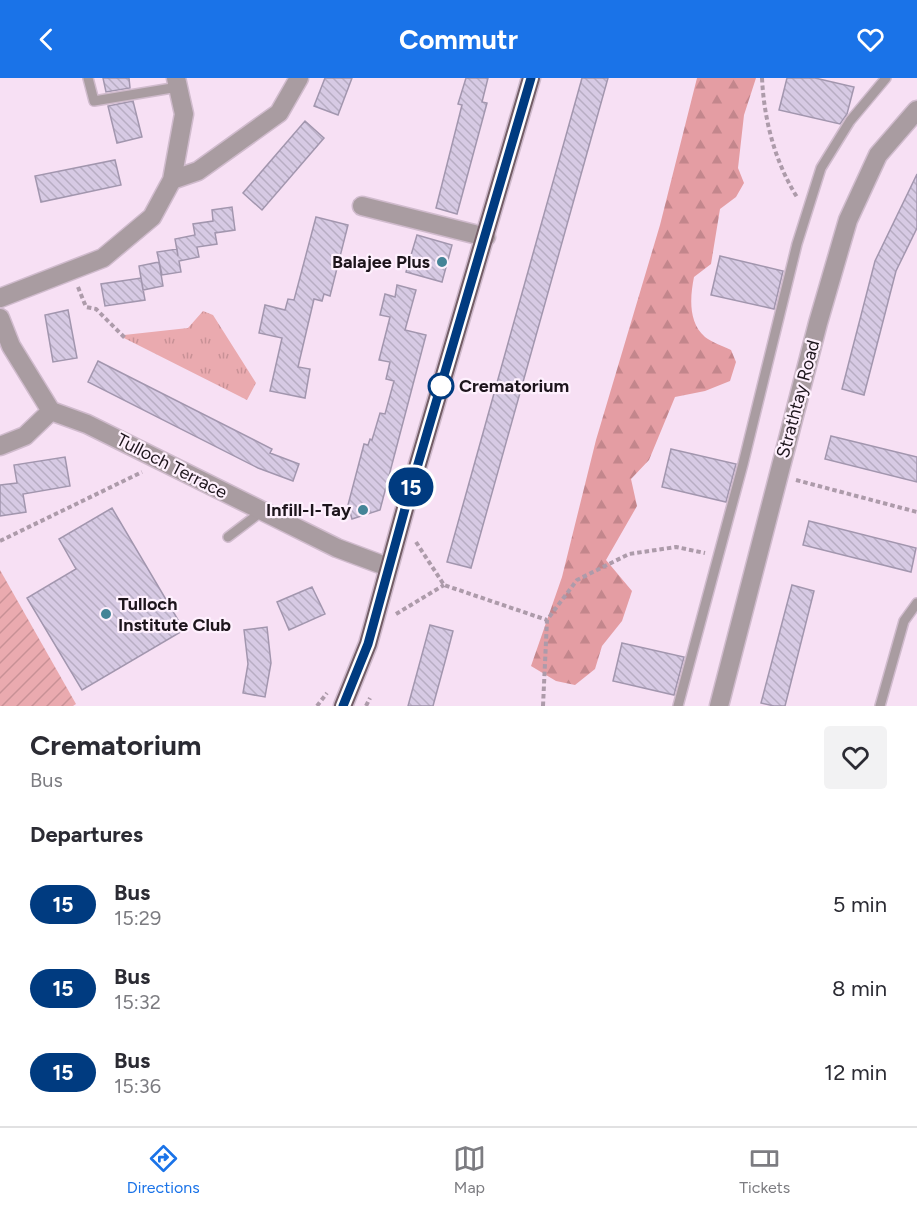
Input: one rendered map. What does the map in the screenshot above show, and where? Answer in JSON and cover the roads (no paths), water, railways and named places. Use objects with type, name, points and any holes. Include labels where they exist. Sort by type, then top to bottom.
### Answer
[{"type":"main road","points":[[343,706],[368,644],[388,567],[531,78]]},
{"type":"street","points":[[172,180],[198,171],[279,113],[299,78]]},
{"type":"street","points":[[0,298],[103,258],[152,217],[172,180],[184,114],[177,82]]},
{"type":"street","name":"Strathtay Road","points":[[719,706],[778,476],[848,220],[878,155],[917,110]]},
{"type":"street","points":[[362,206],[486,237]]},
{"type":"street","points":[[0,318],[10,346],[51,411],[25,436],[0,446]]},
{"type":"street","name":"Tulloch Terrace","points":[[51,411],[87,424],[337,548],[388,567]]},
{"type":"lane","points":[[88,78],[94,101],[177,82]]},
{"type":"lane","points":[[678,706],[807,213],[821,168],[850,121],[886,78]]},
{"type":"lane","points":[[228,537],[261,512]]},
{"type":"lane","points":[[880,706],[904,621],[917,603]]},
{"type":"place","name":"Balajee Plus","points":[[442,262]]},
{"type":"place","name":"Crematorium","points":[[441,386]]},
{"type":"place","name":"Infill-I-Tay","points":[[363,510]]},
{"type":"place","name":"Tulloch Institute Club","points":[[106,614]]}]
